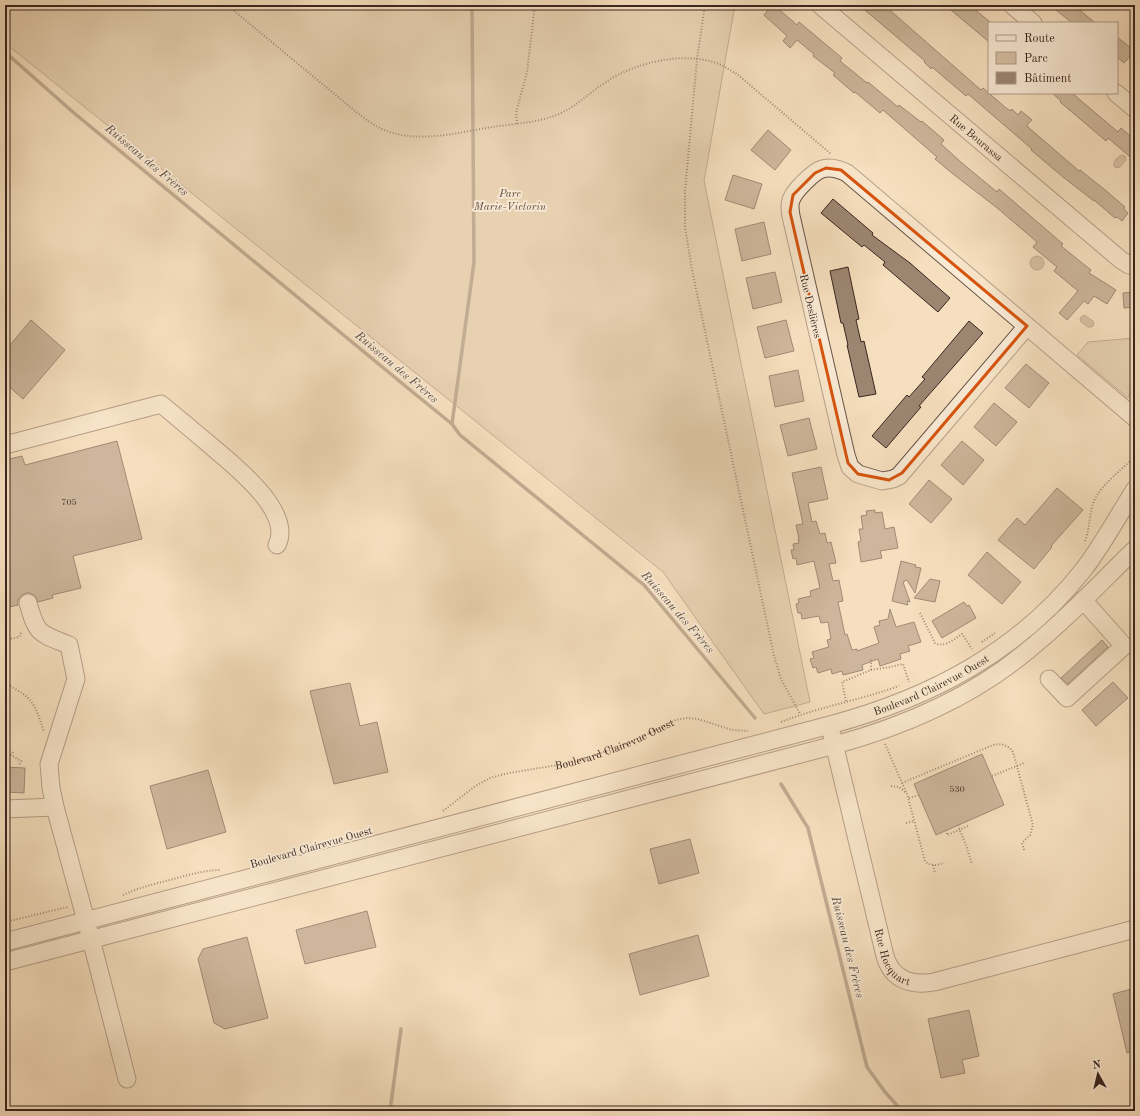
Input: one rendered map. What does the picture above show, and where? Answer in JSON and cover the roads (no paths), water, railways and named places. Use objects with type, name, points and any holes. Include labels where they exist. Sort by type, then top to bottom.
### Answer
[{"type":"street","name":"Rue Bourassa","points":[[820,5],[1121,260],[1129,265],[1135,266]]},
{"type":"street","points":[[1012,5],[1032,22]]},
{"type":"street","points":[[1117,94],[1135,109]]},
{"type":"street","name":"Rue Deslières","points":[[1027,326],[899,476],[882,481],[854,472],[848,463],[842,440],[790,212],[791,198],[812,175],[818,171],[830,168],[847,173],[1027,326],[1135,418]]},
{"type":"street","points":[[5,445],[161,404],[250,479],[265,497],[276,517],[279,528],[280,539],[277,545]]},
{"type":"street","name":"Boulevard Clairevue Ouest","points":[[5,942],[84,913],[276,871],[830,725],[888,707],[937,687],[986,659],[1019,634],[1054,602],[1083,570],[1104,541],[1135,489]]},
{"type":"street","name":"Boulevard Clairevue Ouest","points":[[5,962],[835,745],[883,731],[931,712],[984,682],[1026,652],[1053,629],[1135,549]]},
{"type":"street","points":[[1049,678],[1067,698],[1124,646],[1083,600]]},
{"type":"street","points":[[28,603],[33,620],[38,630],[45,636],[69,645],[76,679],[49,764],[51,788],[128,1079]]},
{"type":"street","points":[[1019,634],[1026,652]]},
{"type":"street","name":"Rue Hocquart","points":[[830,725],[885,956],[888,965],[898,976],[916,984],[934,982],[1135,929]]},
{"type":"street","points":[[627,779],[632,798]]},
{"type":"street","points":[[5,809],[55,807]]},
{"type":"street","points":[[276,871],[280,890]]},
{"type":"waterway","points":[[452,424],[474,262],[472,5]]},
{"type":"waterway","name":"Ruisseau des Frères","points":[[5,52],[74,113],[452,424],[460,435],[644,585],[755,718]]},
{"type":"waterway","name":"Ruisseau des Frères","points":[[781,784],[808,828],[867,1067],[885,1092],[902,1111]]},
{"type":"waterway","points":[[390,1111],[401,1029]]},
{"type":"park label","name":"Parc Marie-Victorin","points":[[510,199]]}]
